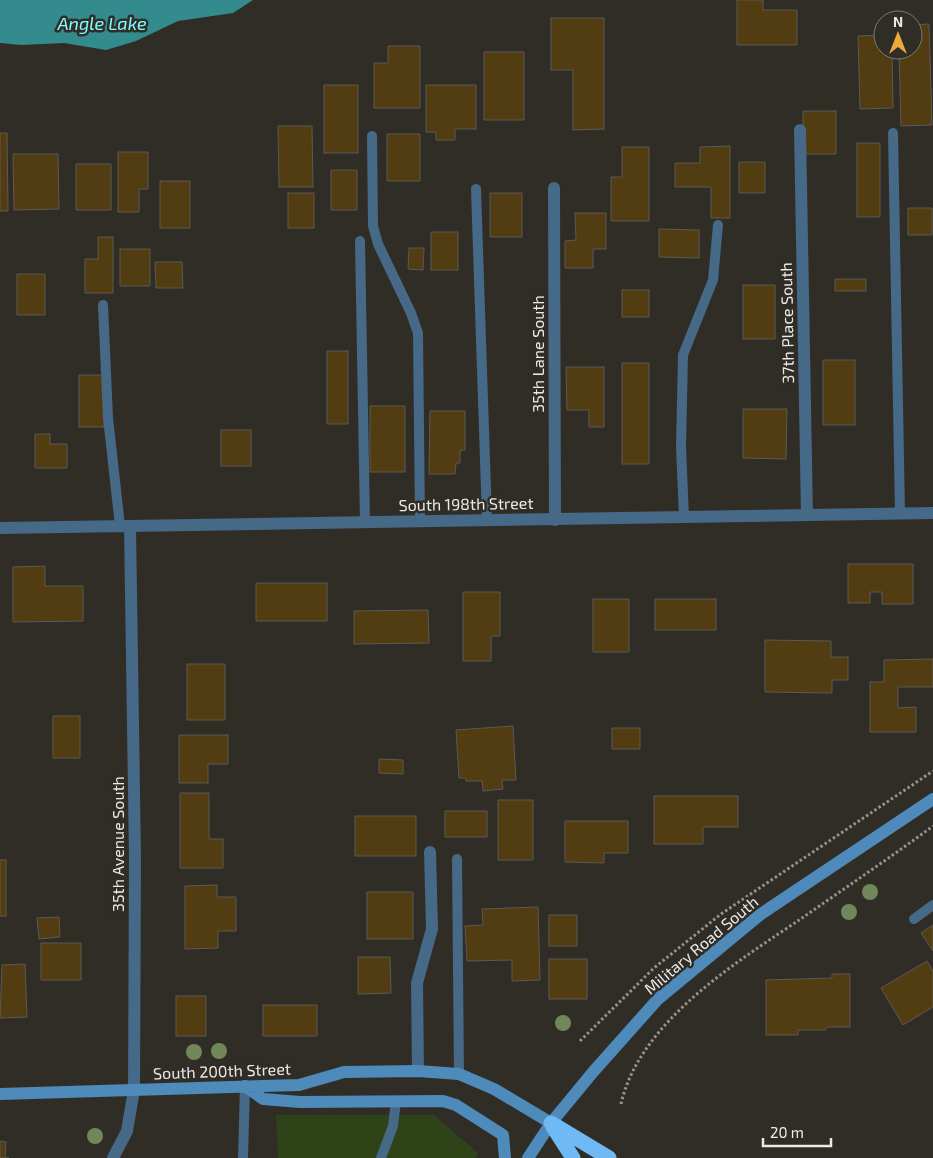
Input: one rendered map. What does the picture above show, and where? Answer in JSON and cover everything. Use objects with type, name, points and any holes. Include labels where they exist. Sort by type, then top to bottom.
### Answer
[{"type":"highway","points":[[551,1123],[573,1158]]},
{"type":"highway","points":[[551,1123],[609,1158]]},
{"type":"main road","name":"Military Road South","points":[[528,1158],[551,1123],[593,1072],[658,999],[700,962],[761,914],[933,799]]},
{"type":"main road","name":"South 200th Street","points":[[0,1094],[299,1085],[344,1072],[418,1071],[459,1074],[494,1089],[551,1123]]},
{"type":"main road","points":[[244,1086],[263,1099],[300,1102],[442,1101],[456,1105],[503,1135],[505,1158]]},
{"type":"street","name":"37th Place South","points":[[800,130],[807,515]]},
{"type":"street","name":"35th Lane South","points":[[554,188],[554,520]]},
{"type":"street","name":"South 198th Street","points":[[0,528],[933,513]]},
{"type":"street","name":"35th Avenue South","points":[[113,1158],[127,1131],[134,1090],[135,858],[125,526]]},
{"type":"street","points":[[418,1071],[417,983],[432,929],[430,852]]},
{"type":"lane","points":[[893,133],[900,513]]},
{"type":"lane","points":[[372,136],[373,226],[378,244],[411,313],[418,333],[420,521]]},
{"type":"lane","points":[[476,188],[487,520]]},
{"type":"lane","points":[[684,517],[681,446],[683,355],[713,280],[718,224]]},
{"type":"lane","points":[[360,241],[365,522]]},
{"type":"lane","points":[[103,305],[108,418],[125,526]]},
{"type":"lane","points":[[456,859],[459,1074]]},
{"type":"lane","points":[[914,919],[933,905]]},
{"type":"lane","points":[[243,1158],[244,1086]]},
{"type":"lane","points":[[381,1158],[393,1126],[396,1100]]},
{"type":"path","points":[[621,1104],[628,1082],[642,1055],[658,1034],[696,996],[736,963],[933,826]]},
{"type":"green space","points":[[276,1115],[434,1115],[478,1153],[476,1158],[278,1158]]},
{"type":"water","name":"Angle Lake","points":[[0,0],[253,0],[233,13],[178,21],[136,41],[106,50],[64,43],[21,45],[0,43]]},
{"type":"building","points":[[737,0],[763,0],[763,10],[797,10],[797,45],[737,45]]},
{"type":"building","points":[[551,18],[604,18],[604,129],[573,130],[573,70],[551,70]]},
{"type":"building","points":[[923,24],[929,24],[932,125],[901,126],[899,60],[923,60]]},
{"type":"building","points":[[873,35],[873,60],[892,60],[893,108],[860,109],[858,36]]},
{"type":"building","points":[[388,46],[420,46],[420,108],[374,108],[374,63],[388,63]]},
{"type":"building","points":[[484,52],[524,52],[524,120],[484,120]]},
{"type":"building","points":[[324,85],[358,85],[358,153],[324,153]]},
{"type":"building","points":[[426,85],[476,85],[476,129],[455,129],[455,140],[436,140],[436,132],[426,132]]},
{"type":"building","points":[[803,111],[836,111],[836,154],[803,154]]},
{"type":"building","points":[[278,126],[312,126],[313,187],[279,187]]},
{"type":"building","points":[[0,133],[7,133],[8,211],[0,211]]},
{"type":"building","points":[[387,134],[420,134],[420,181],[387,181]]},
{"type":"building","points":[[857,143],[880,143],[880,217],[857,217]]},
{"type":"building","points":[[730,146],[730,218],[711,218],[711,187],[675,187],[675,163],[700,163],[700,147]]},
{"type":"building","points":[[622,147],[649,147],[649,221],[611,221],[611,177],[622,177]]},
{"type":"building","points":[[118,152],[148,152],[148,189],[139,189],[139,212],[118,212]]},
{"type":"building","points":[[13,154],[58,154],[59,209],[14,210]]},
{"type":"building","points":[[739,162],[765,162],[765,193],[739,193]]},
{"type":"building","points":[[76,164],[111,164],[111,210],[76,210]]},
{"type":"building","points":[[331,170],[357,170],[357,210],[331,210]]},
{"type":"building","points":[[160,181],[190,181],[190,228],[160,228]]},
{"type":"building","points":[[288,193],[314,193],[314,228],[288,228]]},
{"type":"building","points":[[490,193],[522,193],[522,237],[490,237]]},
{"type":"building","points":[[908,208],[932,208],[932,235],[908,235]]},
{"type":"building","points":[[575,213],[606,213],[606,249],[593,249],[593,268],[565,268],[565,241],[576,240]]},
{"type":"building","points":[[659,229],[699,230],[699,258],[659,257]]},
{"type":"building","points":[[431,232],[458,232],[458,270],[431,270]]},
{"type":"building","points":[[98,237],[113,237],[113,293],[85,293],[85,259],[98,259]]},
{"type":"building","points":[[409,248],[424,248],[423,270],[408,269]]},
{"type":"building","points":[[120,249],[150,249],[150,286],[120,286]]},
{"type":"building","points":[[155,262],[182,262],[183,288],[156,288]]},
{"type":"building","points":[[17,274],[45,274],[45,315],[17,315]]},
{"type":"building","points":[[835,279],[866,279],[866,291],[835,291]]},
{"type":"building","points":[[743,285],[775,285],[775,339],[743,339]]},
{"type":"building","points":[[622,290],[649,290],[649,317],[622,317]]},
{"type":"building","points":[[327,351],[348,351],[348,424],[327,424]]},
{"type":"building","points":[[823,360],[855,360],[855,425],[823,425]]},
{"type":"building","points":[[622,363],[649,363],[649,464],[622,464]]},
{"type":"building","points":[[566,367],[604,367],[604,427],[589,427],[589,410],[567,410]]},
{"type":"building","points":[[79,375],[104,375],[104,427],[79,427]]},
{"type":"building","points":[[370,406],[405,406],[405,472],[370,472]]},
{"type":"building","points":[[743,409],[787,409],[786,459],[743,458]]},
{"type":"building","points":[[430,411],[465,411],[465,450],[460,450],[460,463],[456,463],[455,474],[429,474]]},
{"type":"building","points":[[221,430],[251,430],[251,466],[221,466]]},
{"type":"building","points":[[35,434],[50,434],[50,444],[67,444],[67,468],[35,468]]},
{"type":"building","points":[[848,564],[913,564],[913,604],[882,604],[882,592],[870,592],[870,603],[848,603]]},
{"type":"building","points":[[45,566],[45,586],[83,586],[83,621],[13,622],[13,567]]},
{"type":"building","points":[[256,583],[327,583],[327,621],[256,621]]},
{"type":"building","points":[[463,592],[500,592],[500,636],[491,636],[491,661],[463,661]]},
{"type":"building","points":[[593,599],[629,599],[629,652],[593,652]]},
{"type":"building","points":[[655,599],[716,599],[716,630],[655,630]]},
{"type":"building","points":[[428,610],[429,643],[354,644],[354,611]]},
{"type":"building","points":[[765,640],[831,641],[831,657],[848,657],[848,680],[832,680],[832,693],[765,692]]},
{"type":"building","points":[[933,659],[933,687],[898,687],[898,708],[916,707],[916,732],[870,732],[870,682],[884,682],[884,660]]},
{"type":"building","points":[[187,664],[225,664],[225,720],[187,720]]},
{"type":"building","points":[[53,716],[80,716],[80,758],[53,758]]},
{"type":"building","points":[[513,726],[516,780],[502,780],[503,789],[483,791],[482,781],[466,781],[466,778],[459,778],[456,730]]},
{"type":"building","points":[[612,728],[640,728],[640,749],[612,749]]},
{"type":"building","points":[[179,735],[228,735],[228,764],[208,764],[208,783],[179,783]]},
{"type":"building","points":[[379,759],[403,760],[403,774],[379,773]]},
{"type":"building","points":[[180,793],[209,793],[209,839],[223,839],[223,868],[180,868]]},
{"type":"building","points":[[654,796],[738,796],[738,827],[703,827],[703,844],[654,844]]},
{"type":"building","points":[[498,800],[533,800],[533,860],[498,860]]},
{"type":"building","points":[[445,811],[487,811],[487,837],[445,837]]},
{"type":"building","points":[[355,816],[416,816],[416,856],[355,856]]},
{"type":"building","points":[[565,821],[628,821],[628,853],[604,853],[604,863],[565,862]]},
{"type":"building","points":[[0,860],[6,860],[6,916],[0,916]]},
{"type":"building","points":[[217,885],[217,897],[236,897],[236,931],[218,931],[218,948],[185,949],[185,886]]},
{"type":"building","points":[[367,892],[413,892],[413,939],[367,939]]},
{"type":"building","points":[[538,907],[540,980],[512,981],[512,960],[467,961],[465,926],[483,925],[482,909]]},
{"type":"building","points":[[549,915],[577,915],[577,946],[549,946]]},
{"type":"building","points":[[59,917],[60,937],[39,939],[37,918]]},
{"type":"building","points":[[933,925],[933,951],[921,933]]},
{"type":"building","points":[[41,943],[81,943],[81,980],[41,980]]},
{"type":"building","points":[[358,957],[390,957],[391,993],[358,994]]},
{"type":"building","points":[[549,959],[587,959],[587,999],[549,999]]},
{"type":"building","points":[[927,961],[933,971],[933,1007],[903,1025],[881,988]]},
{"type":"building","points":[[25,964],[27,1017],[0,1018],[2,965]]},
{"type":"building","points":[[832,974],[850,974],[850,1027],[828,1027],[825,1030],[798,1030],[798,1035],[766,1035],[766,980],[832,978]]},
{"type":"building","points":[[176,996],[206,996],[206,1036],[176,1036]]},
{"type":"building","points":[[263,1005],[317,1005],[317,1036],[263,1036]]},
{"type":"building","points":[[0,1141],[6,1142],[5,1158],[0,1158]]}]
